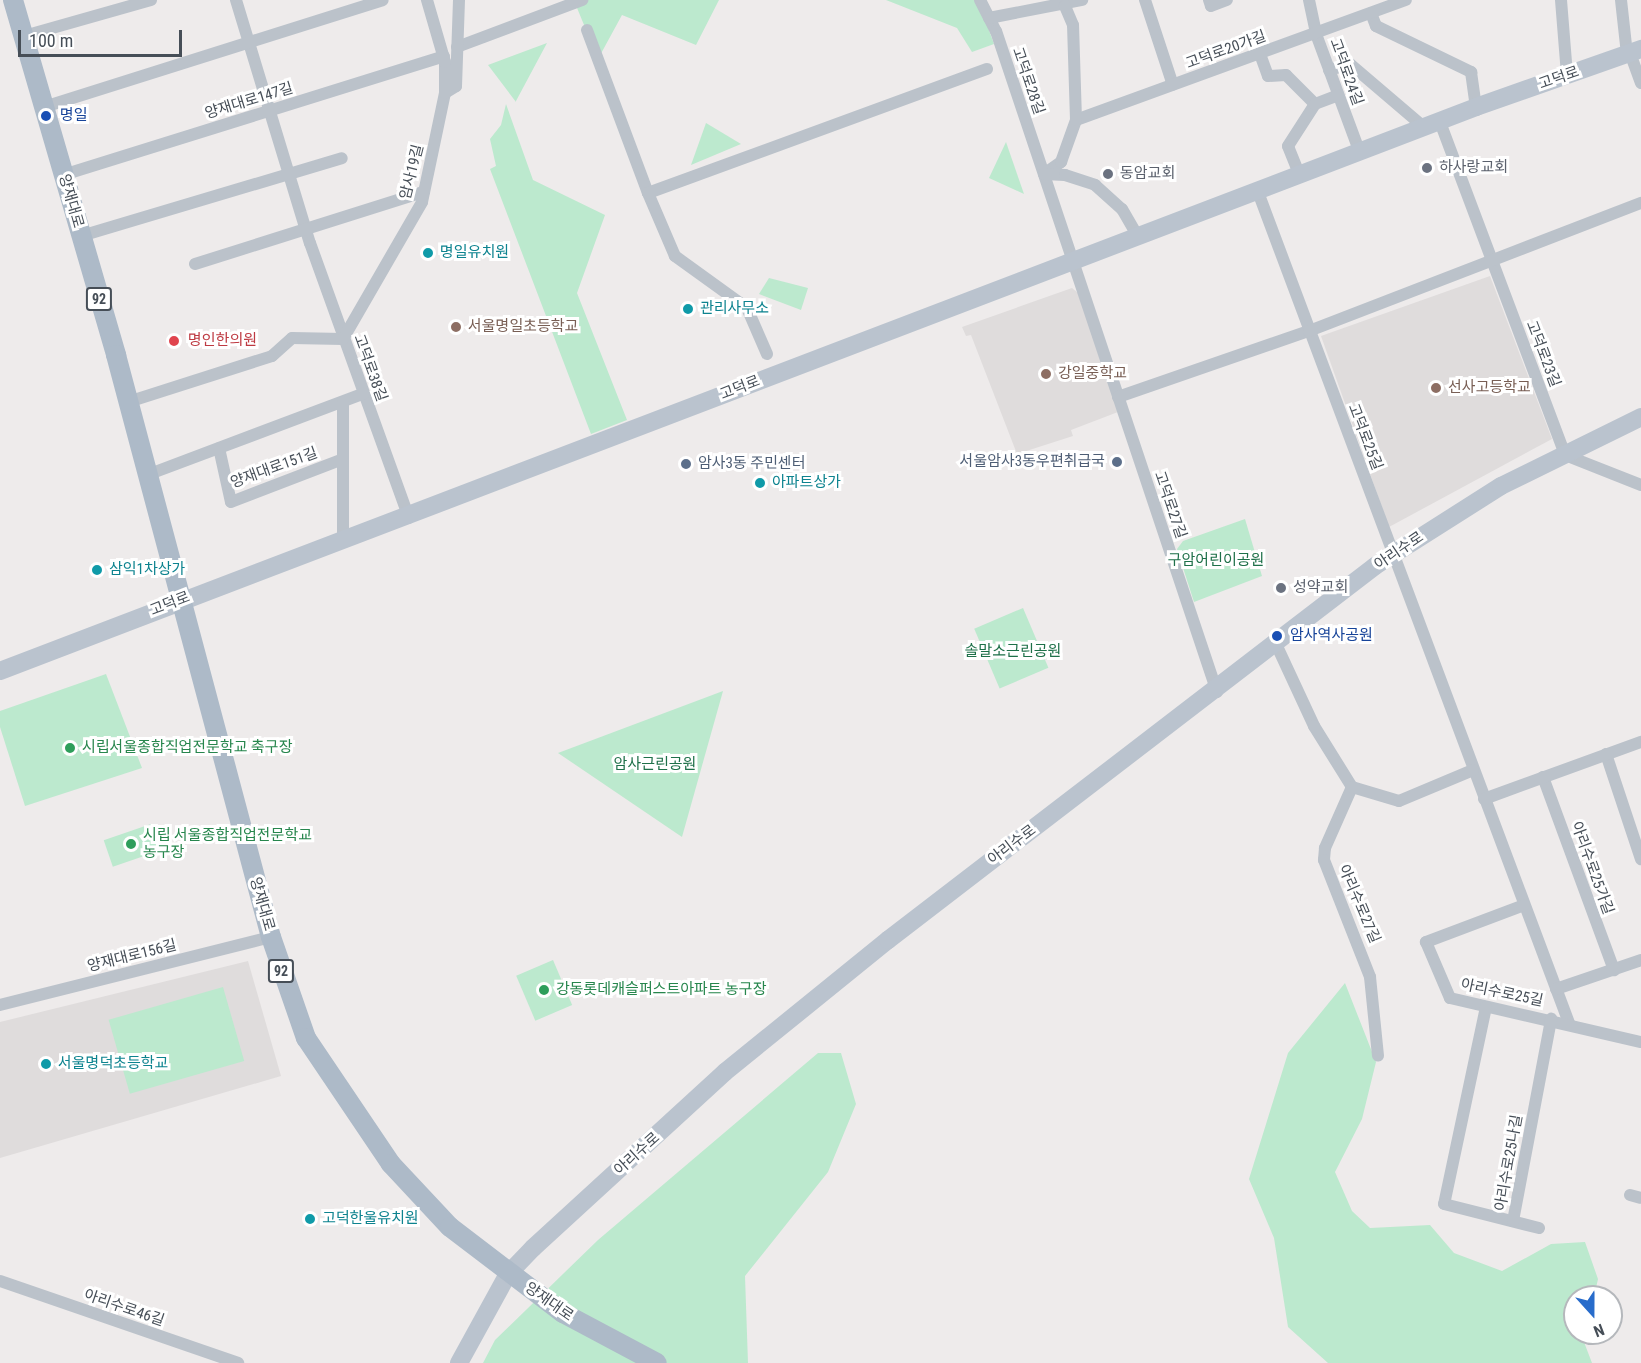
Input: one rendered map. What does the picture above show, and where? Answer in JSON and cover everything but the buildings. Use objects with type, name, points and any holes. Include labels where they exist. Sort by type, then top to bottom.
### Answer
[{"type":"main road","name":"양재대로","points":[[13,0],[128,402],[271,937],[306,1038],[364,1126],[417,1195],[508,1274],[569,1317],[657,1363]]},
{"type":"main road","name":"고덕로","points":[[0,671],[181,599],[409,518],[1476,107],[1633,52]]},
{"type":"main road","name":"아리수로","points":[[459,1363],[508,1274],[533,1248],[725,1072],[879,947],[1217,692],[1393,554],[1501,486],[1641,417]]},
{"type":"street","points":[[24,36],[151,0]]},
{"type":"street","name":"고덕로38길","points":[[236,0],[305,229],[409,518]]},
{"type":"street","points":[[44,107],[383,0]]},
{"type":"street","points":[[427,0],[444,56],[445,93]]},
{"type":"street","name":"암사19길","points":[[343,339],[424,192],[445,93],[456,86],[459,0]]},
{"type":"street","points":[[457,47],[582,0]]},
{"type":"street","name":"고덕로28길","points":[[980,0],[989,18],[1073,262]]},
{"type":"street","points":[[989,18],[1082,0]]},
{"type":"street","points":[[1145,0],[1173,85]]},
{"type":"street","points":[[1209,0],[1211,6],[1227,0]]},
{"type":"street","name":"고덕로24길","points":[[1309,0],[1316,34],[1360,153]]},
{"type":"street","name":"고덕로20가길","points":[[1076,120],[1316,34],[1371,13],[1384,4],[1406,0]]},
{"type":"street","points":[[1561,0],[1567,75]]},
{"type":"street","points":[[1621,0],[1641,83]]},
{"type":"street","points":[[1044,174],[1061,162],[1076,120],[1073,25],[1058,5]]},
{"type":"street","points":[[1371,13],[1376,26],[1471,72],[1476,107]]},
{"type":"street","points":[[587,30],[648,193],[675,256],[747,308],[767,354]]},
{"type":"street","points":[[1260,54],[1268,76],[1286,75],[1315,104]]},
{"type":"street","name":"양재대로147길","points":[[63,175],[444,56]]},
{"type":"street","points":[[1329,70],[1350,64],[1433,125]]},
{"type":"street","points":[[648,193],[987,69]]},
{"type":"street","points":[[1300,176],[1288,146],[1315,104],[1338,95]]},
{"type":"street","name":"고덕로23길","points":[[1433,125],[1493,262],[1565,455]]},
{"type":"street","points":[[81,236],[342,158]]},
{"type":"street","points":[[1044,174],[1065,175],[1095,185],[1122,210],[1138,237]]},
{"type":"street","points":[[195,264],[424,192]]},
{"type":"street","name":"고덕로25길","points":[[1258,192],[1393,554]]},
{"type":"street","points":[[1118,397],[1309,331],[1493,262],[1641,203]]},
{"type":"street","name":"고덕로27길","points":[[1073,262],[1217,692]]},
{"type":"street","points":[[128,402],[272,356],[292,338],[343,339]]},
{"type":"street","points":[[147,475],[363,394]]},
{"type":"street","points":[[343,542],[344,402]]},
{"type":"street","name":"양재대로151길","points":[[219,448],[231,502],[343,459]]},
{"type":"street","points":[[1565,455],[1641,485]]},
{"type":"street","name":"아리수로25길","points":[[1393,554],[1569,1023]]},
{"type":"street","points":[[1276,644],[1314,726],[1352,787],[1399,801],[1473,770]]},
{"type":"street","points":[[1484,799],[1641,742]]},
{"type":"street","points":[[1606,754],[1641,859]]},
{"type":"street","name":"아리수로25가길","points":[[1543,777],[1614,970]]},
{"type":"street","name":"아리수로27길","points":[[1352,787],[1325,848],[1324,860],[1370,977],[1377,1056]]},
{"type":"street","name":"아리수로25길","points":[[1524,905],[1426,942],[1450,998],[1569,1023],[1641,1042]]},
{"type":"street","name":"양재대로156길","points":[[0,1005],[271,937]]},
{"type":"street","name":"아리수로25길","points":[[1556,989],[1641,960]]},
{"type":"street","name":"아리수로25나길","points":[[1486,1007],[1444,1204],[1513,1221],[1551,1019]]},
{"type":"street","points":[[1513,1221],[1539,1228]]},
{"type":"street","name":"아리수로46길","points":[[0,1281],[238,1363]]},
{"type":"shaded area","name":"선사고등학교","points":[[1490,276],[1552,439],[1389,527],[1321,336]]},
{"type":"shaded area","name":"강일중학교","points":[[1072,288],[1078,293],[1118,412],[1071,430],[1073,436],[1017,454],[971,335],[966,336],[962,327]]},
{"type":"shaded area","points":[[248,961],[281,1076],[0,1158],[0,1022]]},
{"type":"green space","points":[[582,0],[719,0],[696,45],[622,15],[598,59],[575,3]]},
{"type":"green space","points":[[886,0],[978,0],[994,44],[972,52],[957,28]]},
{"type":"green space","points":[[547,43],[516,101],[516,102],[488,65]]},
{"type":"green space","points":[[506,104],[533,180],[605,215],[577,293],[627,420],[591,434],[490,169],[496,166],[490,139],[501,125]]},
{"type":"green space","points":[[706,123],[741,144],[691,165]]},
{"type":"green space","points":[[1006,142],[1024,194],[989,178]]},
{"type":"green space","points":[[769,278],[808,288],[801,310],[759,294]]},
{"type":"green space","name":"구암어린이공원","points":[[1245,519],[1262,576],[1194,602],[1177,549],[1183,541]]},
{"type":"green space","name":"솔말소근린공원","points":[[1023,608],[1048,668],[1000,689],[974,629]]},
{"type":"green space","name":"시립서울종합직업전문학교 축구장","points":[[106,674],[142,768],[25,806],[0,727],[0,711]]},
{"type":"green space","name":"암사근린공원","points":[[723,691],[682,837],[558,753]]},
{"type":"green space","name":"시립 서울종합직업전문학교 농구장","points":[[151,824],[160,850],[113,867],[104,840]]},
{"type":"green space","name":"강동롯데캐슬퍼스트아파트 농구장","points":[[553,960],[572,1005],[535,1021],[516,976]]},
{"type":"green space","points":[[1345,983],[1376,1062],[1362,1119],[1335,1172],[1352,1211],[1370,1228],[1430,1225],[1454,1253],[1502,1271],[1551,1244],[1585,1242],[1598,1279],[1597,1285],[1563,1285],[1563,1345],[1585,1345],[1592,1363],[1328,1363],[1288,1327],[1274,1238],[1249,1179],[1288,1053]]},
{"type":"green space","points":[[223,987],[244,1061],[130,1094],[109,1020]]},
{"type":"green space","points":[[818,1053],[841,1053],[856,1104],[828,1172],[745,1276],[748,1363],[483,1363],[495,1340],[598,1240]]},
{"type":"place","name":"명일","points":[[46,116]]},
{"type":"place","name":"하사랑교회","points":[[1427,168]]},
{"type":"place","name":"동암교회","points":[[1108,174]]},
{"type":"place","name":"명일유치원","points":[[428,253]]},
{"type":"place","name":"관리사무소","points":[[688,309]]},
{"type":"place","name":"서울명일초등학교","points":[[456,327]]},
{"type":"place","name":"명인한의원","points":[[174,341]]},
{"type":"place","name":"강일중학교","points":[[1046,374]]},
{"type":"place","name":"선사고등학교","points":[[1436,388]]},
{"type":"place","name":"서울암사3동우편취급국","points":[[1117,462]]},
{"type":"place","name":"암사3동 주민센터","points":[[686,464]]},
{"type":"place","name":"아파트상가","points":[[760,483]]},
{"type":"place","name":"삼익1차상가","points":[[97,570]]},
{"type":"place","name":"성약교회","points":[[1281,588]]},
{"type":"place","name":"암사역사공원","points":[[1277,636]]},
{"type":"place","name":"시립서울종합직업전문학교 축구장","points":[[70,748]]},
{"type":"place","name":"시립 서울종합직업전문학교 농구장","points":[[131,844]]},
{"type":"place","name":"강동롯데캐슬퍼스트아파트 농구장","points":[[544,990]]},
{"type":"place","name":"서울명덕초등학교","points":[[46,1064]]},
{"type":"place","name":"고덕한울유치원","points":[[310,1219]]}]
